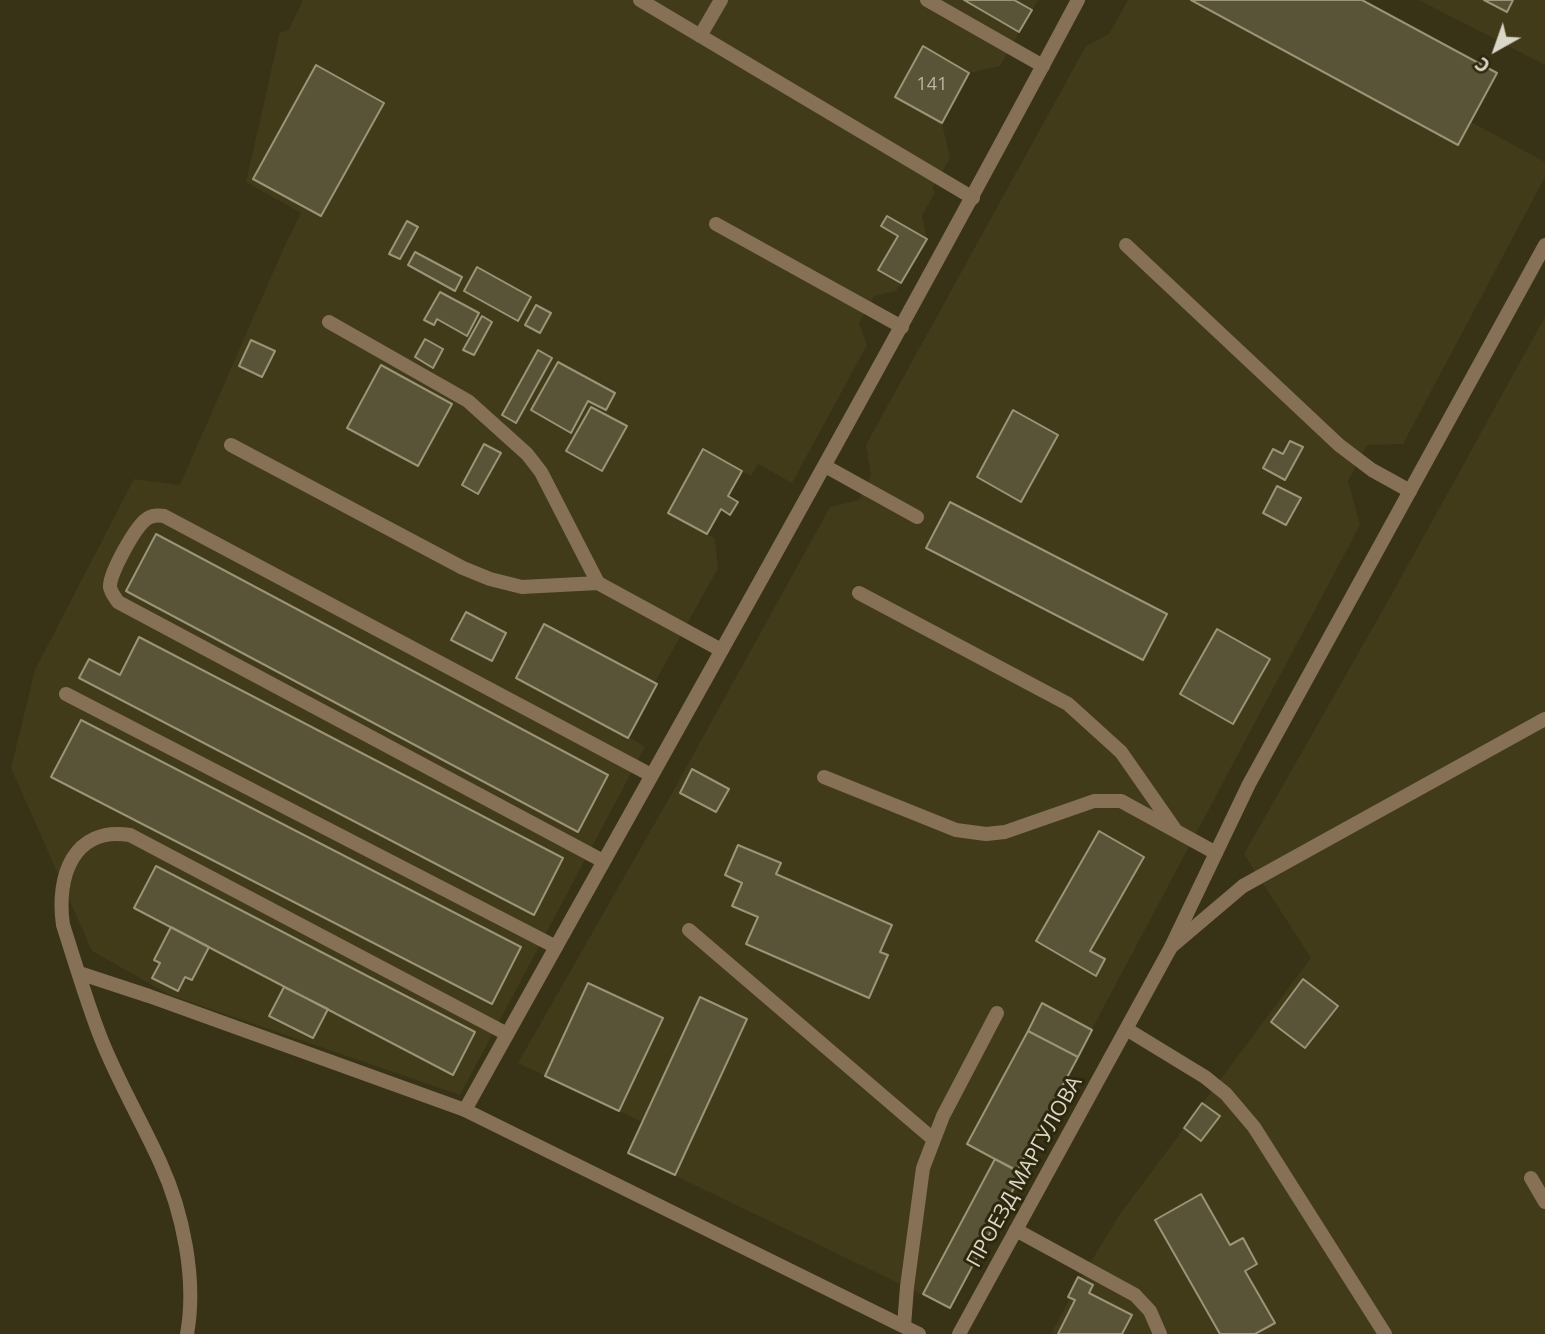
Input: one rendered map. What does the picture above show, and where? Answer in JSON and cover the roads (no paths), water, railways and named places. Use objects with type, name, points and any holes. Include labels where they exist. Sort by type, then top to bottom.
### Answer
[{"type":"street","points":[[640,0],[973,198]]},
{"type":"street","points":[[700,36],[721,0]]},
{"type":"street","points":[[927,0],[1043,66]]},
{"type":"street","points":[[466,1110],[902,327],[1078,0]]},
{"type":"street","points":[[716,224],[902,327]]},
{"type":"street","points":[[1126,245],[1339,445],[1372,470],[1410,491]]},
{"type":"street","name":"ПРОЕЗД МАРГУЛОВА","points":[[959,1334],[1128,1030],[1249,784],[1545,245]]},
{"type":"street","points":[[329,322],[468,401],[527,454],[541,472],[598,583]]},
{"type":"street","points":[[231,445],[463,568],[490,579],[522,587],[598,583],[721,650]]},
{"type":"street","points":[[825,466],[917,517]]},
{"type":"street","points":[[603,861],[118,602],[110,585],[112,576],[139,525],[156,514],[164,516],[651,775]]},
{"type":"street","points":[[859,593],[1068,704],[1121,752],[1176,831]]},
{"type":"street","points":[[66,694],[556,947]]},
{"type":"street","points":[[1171,947],[1243,886],[1545,719]]},
{"type":"street","points":[[824,777],[956,830],[986,834],[1005,832],[1094,801],[1121,801],[1216,853]]},
{"type":"street","points":[[187,1334],[190,1315],[189,1267],[181,1224],[161,1164],[100,1036],[63,925],[61,884],[66,870],[85,844],[100,835],[113,832],[130,835],[507,1034]]},
{"type":"street","points":[[689,930],[933,1139]]},
{"type":"street","points":[[79,973],[466,1110],[919,1334]]},
{"type":"street","points":[[904,1326],[923,1168],[933,1139],[997,1013]]},
{"type":"street","points":[[1128,1030],[1205,1077],[1226,1094],[1247,1119],[1385,1334]]},
{"type":"street","points":[[1531,1178],[1545,1202]]},
{"type":"street","points":[[1016,1230],[1135,1295],[1150,1311],[1160,1334]]}]
